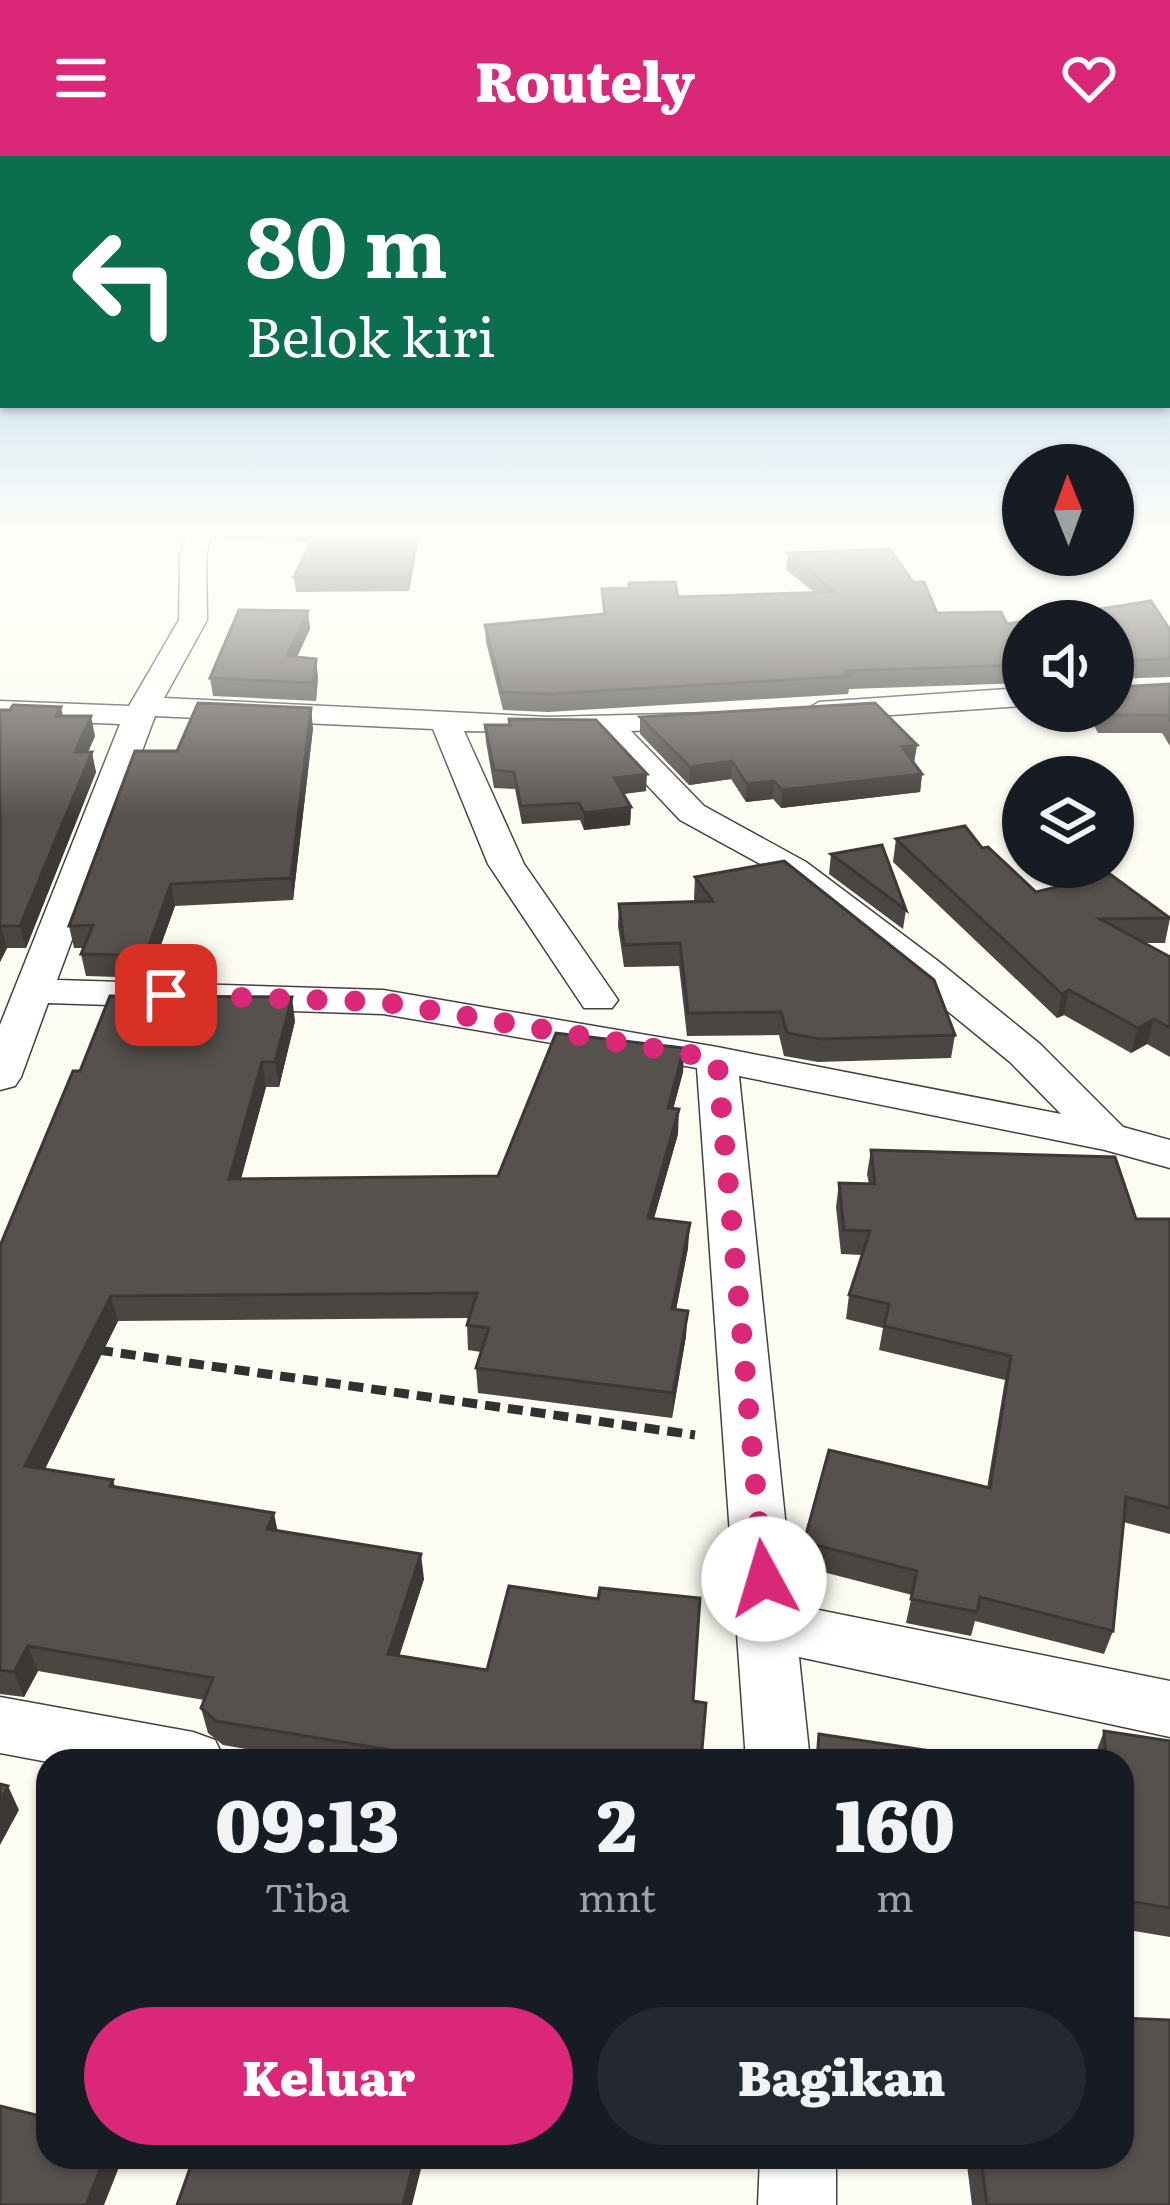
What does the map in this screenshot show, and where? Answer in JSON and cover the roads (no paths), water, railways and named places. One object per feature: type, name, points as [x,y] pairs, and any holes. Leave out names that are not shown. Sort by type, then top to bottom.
[{"type":"street","points":[[3,1066],[142,711],[190,627]]},
{"type":"street","points":[[792,712],[1002,698]]},
{"type":"street","points":[[0,710],[608,725],[723,717]]},
{"type":"street","points":[[444,720],[506,863],[598,1000]]},
{"type":"street","points":[[608,725],[692,813],[794,869],[924,969],[1025,1053],[1108,1137]]},
{"type":"street","points":[[35,991],[383,1002],[717,1059],[1108,1137],[1170,1154]]},
{"type":"street","points":[[717,1059],[777,1749]]},
{"type":"street","points":[[769,1624],[1170,1709]]},
{"type":"street","points":[[0,1724],[130,1749]]},
{"type":"street","points":[[797,2205],[798,2169]]}]
